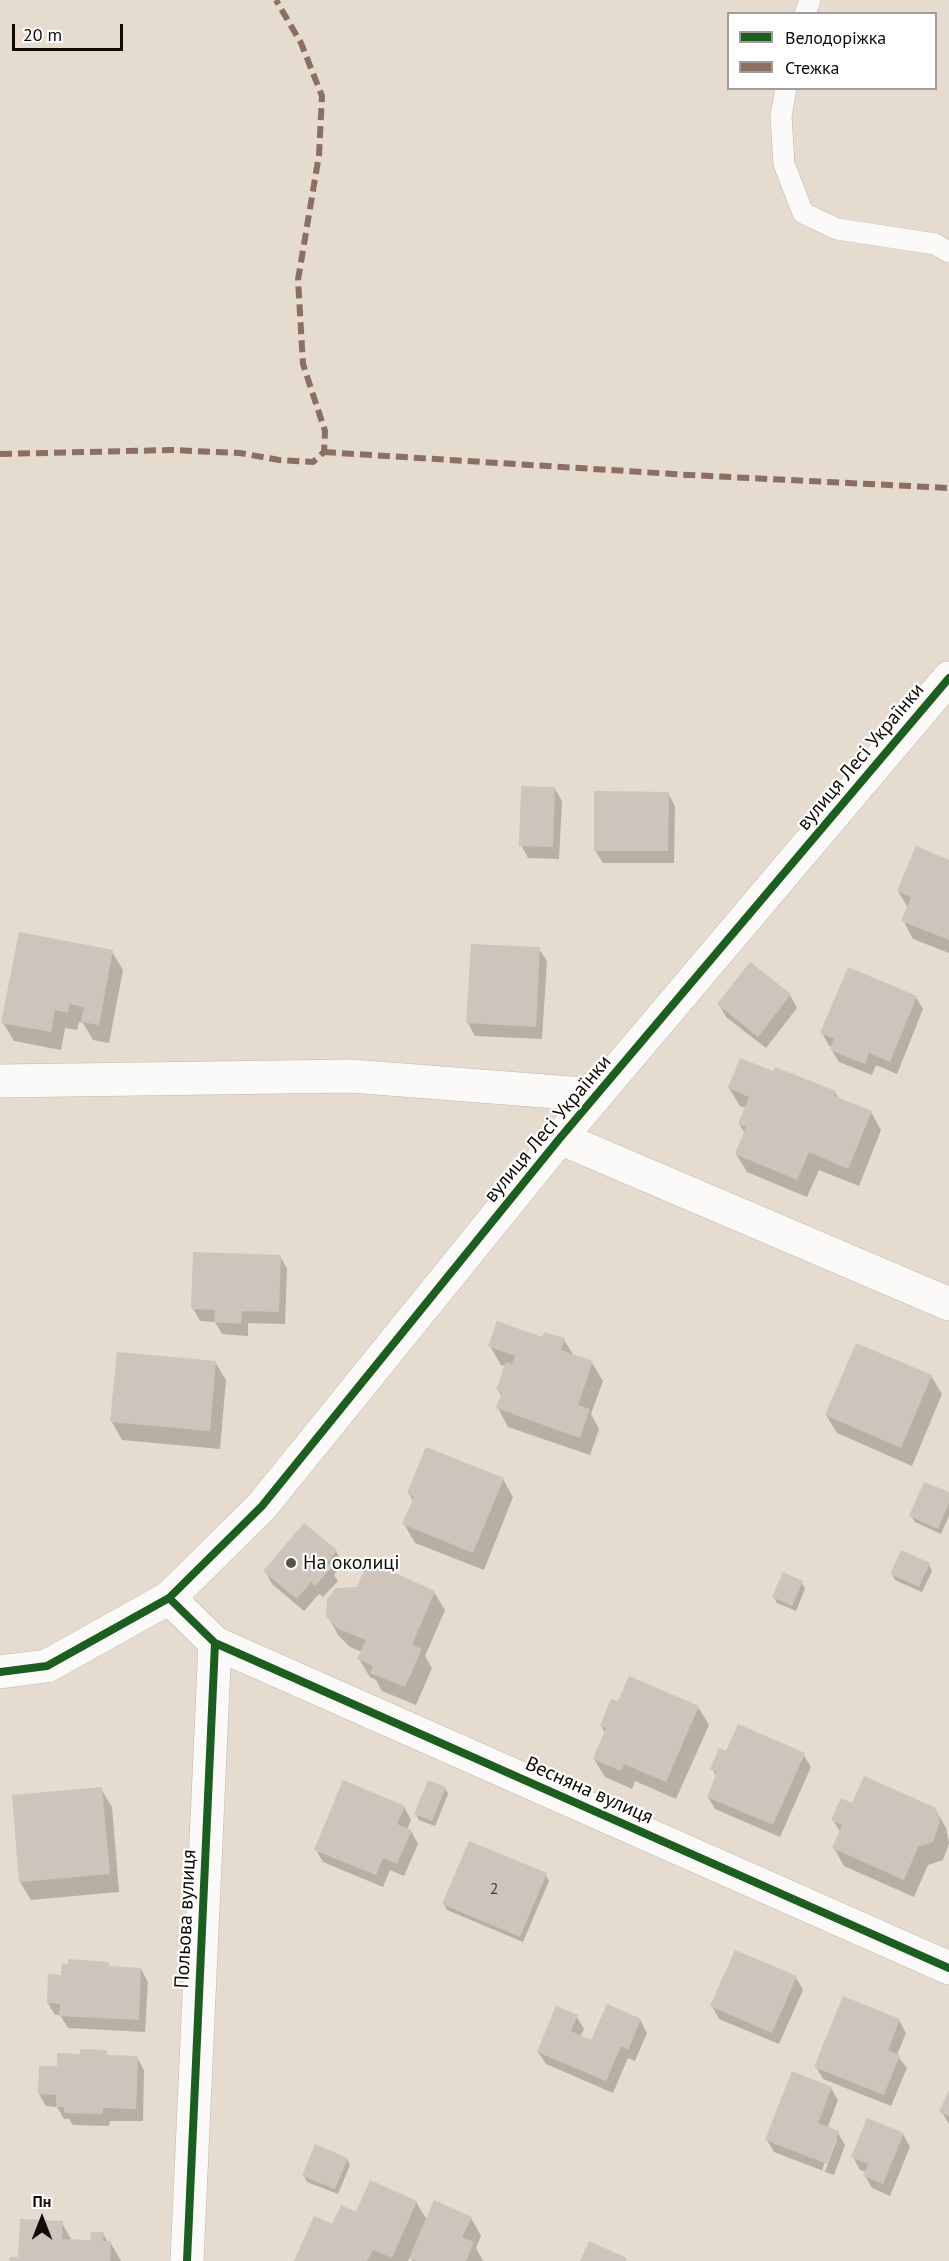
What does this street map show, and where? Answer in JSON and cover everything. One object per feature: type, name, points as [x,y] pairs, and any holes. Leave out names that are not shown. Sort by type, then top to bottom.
[{"type":"street","name":"вулиця Лесі Українки","points":[[0,1672],[47,1666],[169,1598],[262,1506],[560,1138],[949,678]]},
{"type":"street","points":[[0,1081],[351,1076],[596,1095]]},
{"type":"street","points":[[560,1138],[949,1304]]},
{"type":"street","points":[[169,1598],[215,1643]]},
{"type":"street","name":"Весняна вулиця","points":[[215,1643],[949,1968]]},
{"type":"street","name":"Польова вулиця","points":[[187,2261],[215,1643]]},
{"type":"lane","points":[[786,90],[781,116],[784,164],[803,213],[837,229],[935,244],[949,252]]},
{"type":"building","points":[[521,786],[555,787],[553,847],[519,846]]},
{"type":"building","points":[[594,791],[669,792],[668,851],[594,851]]},
{"type":"building","points":[[916,846],[949,860],[949,940],[901,921],[911,897],[897,891]]},
{"type":"building","points":[[19,932],[113,950],[99,1025],[81,1022],[84,1007],[69,1004],[68,1013],[55,1010],[51,1032],[1,1023]]},
{"type":"building","points":[[471,944],[540,947],[536,1027],[466,1023]]},
{"type":"building","points":[[750,962],[791,994],[758,1037],[717,1004]]},
{"type":"building","points":[[848,967],[917,996],[890,1062],[869,1053],[865,1064],[830,1050],[834,1039],[820,1033]]},
{"type":"building","points":[[740,1058],[773,1071],[775,1067],[836,1091],[834,1096],[872,1111],[848,1169],[809,1152],[797,1180],[735,1154],[746,1127],[738,1124],[749,1097],[728,1088]]},
{"type":"building","points":[[193,1252],[281,1255],[279,1312],[242,1311],[241,1324],[214,1322],[215,1310],[191,1309]]},
{"type":"building","points":[[497,1321],[542,1337],[544,1332],[565,1338],[561,1350],[593,1361],[578,1405],[590,1409],[580,1438],[496,1408],[502,1392],[496,1390],[506,1362],[512,1364],[515,1356],[488,1346]]},
{"type":"building","points":[[856,1343],[932,1375],[901,1448],[825,1415]]},
{"type":"building","points":[[117,1352],[216,1361],[210,1431],[110,1422]]},
{"type":"building","points":[[426,1447],[504,1478],[473,1553],[402,1524],[414,1497],[407,1493]]},
{"type":"building","points":[[924,1482],[949,1492],[949,1503],[938,1529],[909,1516]]},
{"type":"building","points":[[304,1523],[337,1550],[327,1563],[332,1567],[315,1586],[311,1582],[297,1599],[263,1571]]},
{"type":"building","points":[[901,1550],[930,1563],[919,1587],[890,1574]]},
{"type":"building","points":[[368,1561],[435,1591],[412,1645],[422,1649],[405,1687],[370,1673],[373,1666],[357,1659],[366,1640],[338,1629],[326,1616],[327,1599],[336,1588],[357,1587]]},
{"type":"building","points":[[783,1572],[803,1581],[792,1606],[772,1597]]},
{"type":"building","points":[[629,1676],[699,1706],[666,1782],[624,1764],[621,1771],[593,1759],[606,1728],[600,1726],[611,1699],[618,1701]]},
{"type":"building","points":[[738,1724],[805,1753],[773,1825],[707,1797],[717,1772],[710,1769],[719,1748],[726,1751]]},
{"type":"building","points":[[864,1776],[936,1808],[940,1821],[933,1842],[918,1847],[904,1880],[832,1848],[842,1825],[831,1820],[841,1798],[852,1803]]},
{"type":"building","points":[[343,1780],[405,1806],[397,1824],[412,1830],[397,1864],[383,1858],[376,1875],[314,1850]]},
{"type":"building","points":[[428,1780],[446,1787],[432,1821],[414,1814]]},
{"type":"building","points":[[102,1787],[110,1874],[19,1882],[12,1795]]},
{"type":"building","points":[[469,1841],[547,1873],[520,1937],[442,1904]]},
{"type":"building","points":[[735,1950],[797,1976],[772,2033],[710,2006]]},
{"type":"building","points":[[68,1959],[109,1962],[109,1966],[141,1968],[139,2020],[59,2016],[60,2004],[47,2003],[48,1974],[61,1975],[62,1963],[68,1964]]},
{"type":"building","points":[[843,1996],[900,2019],[888,2050],[900,2055],[884,2095],[814,2067]]},
{"type":"building","points":[[607,2004],[641,2019],[628,2050],[621,2046],[606,2081],[537,2052],[556,2006],[578,2015],[571,2031],[591,2040]]},
{"type":"building","points":[[80,2049],[107,2050],[107,2055],[138,2056],[136,2109],[103,2108],[103,2114],[64,2113],[64,2107],[56,2107],[56,2095],[38,2094],[39,2066],[57,2066],[57,2053],[80,2054]]},
{"type":"building","points":[[792,2071],[832,2087],[818,2123],[839,2131],[827,2164],[765,2140]]},
{"type":"building","points":[[949,2090],[949,2116],[939,2112]]},
{"type":"building","points":[[867,2118],[904,2133],[883,2184],[863,2176],[868,2164],[851,2157]]},
{"type":"building","points":[[315,2144],[348,2158],[335,2189],[302,2176]]},
{"type":"building","points":[[370,2180],[417,2201],[392,2258],[373,2250],[367,2261],[294,2261],[314,2216],[332,2224],[341,2205],[356,2212]]},
{"type":"building","points":[[434,2200],[472,2217],[462,2237],[474,2242],[466,2261],[416,2261],[409,2258]]},
{"type":"building","points":[[20,2219],[63,2221],[62,2239],[90,2240],[91,2232],[104,2232],[103,2241],[111,2241],[110,2261],[9,2261],[10,2257],[18,2257]]},
{"type":"building","points":[[589,2241],[627,2258],[626,2261],[580,2261]]},
{"type":"marked path","points":[[0,454],[172,450],[240,453],[279,460],[313,462],[324,452],[325,431],[303,364],[298,280],[319,155],[322,96],[301,43],[276,0]]},
{"type":"marked path","points":[[324,452],[689,475],[949,488]]},
{"type":"cycle path","points":[[0,1672],[47,1666],[169,1598],[262,1506],[560,1138],[949,678]]},
{"type":"cycle path","points":[[169,1598],[215,1643],[187,2261]]},
{"type":"cycle path","points":[[215,1643],[949,1968]]},
{"type":"place","name":"На околиці","points":[[291,1563]]}]
